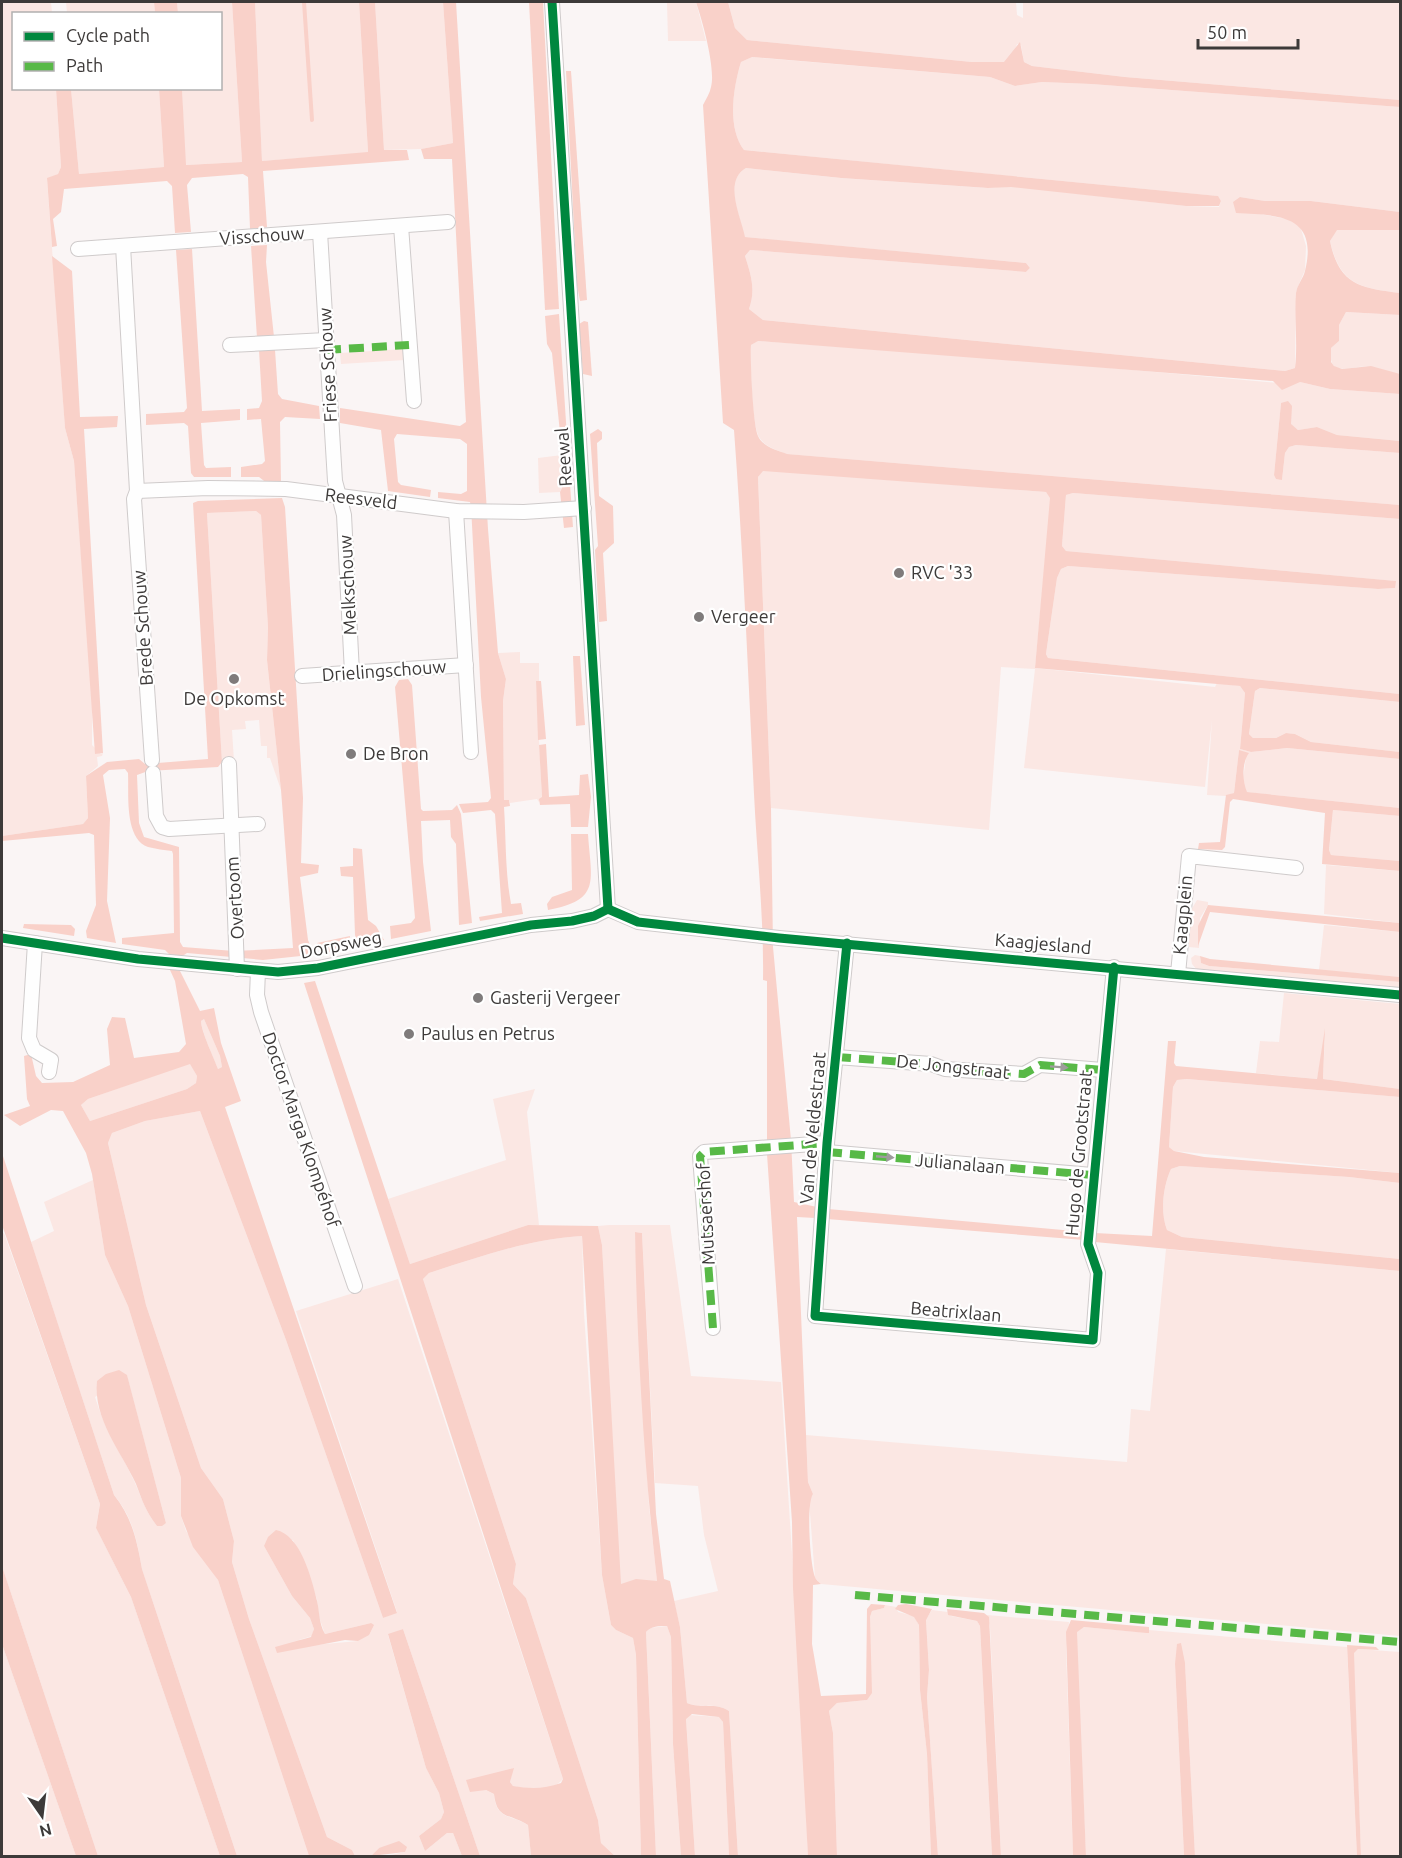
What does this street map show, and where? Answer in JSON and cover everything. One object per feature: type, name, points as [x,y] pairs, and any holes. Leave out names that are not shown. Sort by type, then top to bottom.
[{"type":"street","name":"Reewal","points":[[552,2],[579,509],[608,909]]},
{"type":"street","name":"Visschouw","points":[[78,249],[447,222]]},
{"type":"street","points":[[401,226],[414,401]]},
{"type":"street","name":"Friese Schouw","points":[[320,232],[335,481],[340,497]]},
{"type":"street","points":[[123,246],[138,491]]},
{"type":"street","points":[[230,345],[326,340]]},
{"type":"street","name":"Reesveld","points":[[138,491],[286,489],[462,511],[495,513],[579,509]]},
{"type":"street","name":"Brede Schouw","points":[[138,491],[134,499],[156,816],[162,826],[169,829],[231,826]]},
{"type":"street","name":"Melkschouw","points":[[340,497],[344,515],[352,673]]},
{"type":"street","name":"Drielingschouw","points":[[462,511],[471,752]]},
{"type":"street","name":"Drielingschouw","points":[[302,676],[466,665]]},
{"type":"street","name":"Overtoom","points":[[229,764],[238,959]]},
{"type":"street","points":[[231,826],[258,824]]},
{"type":"street","name":"Kaagplein","points":[[1178,974],[1189,856],[1296,868]]},
{"type":"street","name":"Kaagjesland","points":[[608,909],[638,922],[779,938],[1401,995]]},
{"type":"street","name":"Dorpsweg","points":[[2,938],[185,963],[238,959],[258,971],[279,972],[318,968],[531,925],[572,921],[594,916],[608,909]]},
{"type":"street","points":[[35,943],[29,1038],[34,1050],[48,1056],[51,1060],[49,1072]]},
{"type":"street","name":"Van de Veldestraat","points":[[815,1316],[827,1148],[847,943]]},
{"type":"street","name":"Hugo de Grootstraat","points":[[1093,1340],[1098,1273],[1088,1245],[1089,1226],[1102,1070],[1114,967]]},
{"type":"street","name":"Doctor Marga Klompéhof","points":[[258,971],[257,995],[261,1012],[355,1287]]},
{"type":"street","name":"De Jongstraat","points":[[836,1057],[931,1064],[945,1070],[1024,1074],[1040,1065],[1102,1070]]},
{"type":"street","name":"Mutsaershof","points":[[713,1328],[700,1156],[704,1152],[789,1144],[827,1148]]},
{"type":"street","name":"Julianalaan","points":[[827,1148],[1092,1175]]},
{"type":"street","name":"Beatrixlaan","points":[[815,1316],[1093,1340]]},
{"type":"shaded area","points":[[2,2],[51,2],[52,12],[12,12],[12,90],[56,90],[61,167],[58,174],[47,179],[65,428],[74,461],[92,700],[92,745],[101,754],[103,753],[102,756],[97,757],[98,766],[86,776],[88,818],[83,824],[2,836]]},
{"type":"shaded area","points":[[66,2],[154,2],[155,12],[67,12]]},
{"type":"shaded area","points":[[154,2],[177,2],[178,12],[155,12]]},
{"type":"shaded area","points":[[177,2],[232,2],[242,162],[185,165],[182,90],[222,90],[222,12],[178,12]]},
{"type":"shaded area","points":[[232,2],[255,2],[262,161],[368,152],[359,2],[375,2],[384,150],[407,150],[409,160],[263,171],[267,227],[250,229],[248,177],[243,174],[192,178],[187,185],[191,232],[175,233],[172,186],[167,181],[64,189],[61,212],[53,219],[57,246],[52,247],[47,178],[58,174],[61,167],[56,90],[71,90],[79,174],[164,167],[159,90],[182,90],[186,165],[242,162]]},
{"type":"shaded area","points":[[255,2],[359,2],[368,153],[262,161]]},
{"type":"shaded area","points":[[375,2],[443,2],[453,143],[421,149],[384,150]]},
{"type":"shaded area","points":[[443,2],[456,2],[488,529],[498,653],[506,679],[503,701],[504,800],[509,800],[510,806],[504,807],[507,867],[511,904],[521,903],[523,914],[480,921],[479,917],[502,913],[495,814],[491,810],[463,813],[459,804],[488,802],[491,798],[481,697],[471,506],[470,502],[438,498],[438,492],[461,494],[467,491],[467,444],[460,439],[397,434],[394,439],[398,482],[401,485],[431,490],[430,497],[388,491],[381,430],[340,423],[340,408],[460,426],[466,422],[452,159],[424,159],[421,149],[453,143]]},
{"type":"shaded area","points":[[529,2],[543,2],[559,309],[545,310]]},
{"type":"shaded area","points":[[667,2],[696,2],[706,41],[668,41]]},
{"type":"shaded area","points":[[696,2],[728,2],[735,28],[747,40],[972,62],[1004,62],[1020,42],[1024,62],[1032,66],[1125,77],[1400,100],[1400,107],[1091,84],[1042,82],[1015,86],[990,77],[752,57],[741,62],[734,95],[733,119],[735,131],[744,150],[1218,196],[1221,201],[1219,206],[1186,206],[1011,187],[988,188],[841,178],[746,168],[739,174],[735,190],[737,210],[745,237],[1026,263],[1030,268],[1026,272],[750,250],[745,256],[752,289],[749,309],[763,320],[1285,371],[1295,368],[1296,293],[1305,271],[1308,252],[1306,238],[1300,228],[1291,221],[1280,217],[1236,213],[1233,202],[1240,197],[1265,201],[1311,201],[1400,212],[1400,230],[1337,230],[1330,241],[1339,267],[1353,282],[1373,289],[1400,293],[1400,315],[1346,312],[1339,325],[1339,341],[1331,348],[1331,362],[1342,369],[1371,366],[1400,374],[1400,394],[1330,389],[1300,382],[1282,390],[1273,381],[758,341],[751,345],[751,377],[756,430],[760,440],[787,454],[1400,505],[1400,519],[1073,493],[1066,495],[1062,546],[1066,551],[1396,581],[1395,588],[1378,589],[1068,566],[1061,569],[1057,578],[1046,654],[1048,658],[1400,694],[1400,702],[1260,688],[1255,691],[1249,734],[1253,738],[1276,738],[1286,733],[1295,734],[1311,742],[1400,752],[1400,759],[1287,748],[1251,752],[1240,749],[1245,693],[1240,686],[1035,668],[1050,498],[1046,492],[763,471],[758,477],[771,808],[773,947],[791,1140],[794,1202],[817,1207],[815,1218],[797,1217],[808,1482],[813,1494],[809,1521],[810,1548],[815,1578],[821,1584],[813,1585],[812,1644],[821,1696],[866,1694],[867,1609],[871,1604],[885,1605],[884,1608],[872,1611],[870,1617],[872,1693],[867,1700],[837,1703],[829,1711],[833,1733],[837,1856],[808,1856],[793,1588],[792,1522],[767,1154],[767,981],[763,980],[740,521],[734,430],[723,423],[703,105],[710,89],[712,68]]},
{"type":"shaded area","points":[[728,2],[1016,2],[1017,15],[1023,18],[1023,2],[1400,2],[1400,100],[1125,77],[1032,66],[1024,62],[1021,45],[1017,44],[1014,52],[1005,62],[972,62],[747,40],[735,28]]},
{"type":"shaded area","points":[[751,57],[990,77],[1015,86],[1042,82],[1091,84],[1400,107],[1400,212],[1311,201],[1265,201],[1240,197],[1261,214],[1296,221],[1306,246],[1305,270],[1296,291],[1295,368],[1285,371],[763,320],[749,309],[752,289],[745,256],[750,250],[1026,272],[1030,268],[1026,263],[744,237],[734,190],[739,174],[746,168],[840,178],[987,188],[1011,186],[1186,206],[1219,207],[1221,201],[1217,196],[744,150],[735,130],[733,107],[741,62]]},
{"type":"shaded area","points":[[566,71],[571,71],[587,300],[580,301],[577,285]]},
{"type":"shaded area","points":[[71,90],[159,90],[164,167],[79,174]]},
{"type":"shaded area","points":[[1368,228],[1400,230],[1400,293],[1374,289],[1354,282],[1346,275],[1334,256],[1330,241],[1336,230]]},
{"type":"shaded area","points":[[267,245],[266,262],[274,337],[257,338],[251,246]]},
{"type":"shaded area","points":[[192,249],[202,411],[240,409],[240,420],[201,423],[204,465],[206,468],[231,467],[231,477],[194,477],[191,473],[188,426],[184,423],[146,425],[146,414],[184,412],[187,408],[176,250]]},
{"type":"shaded area","points":[[52,256],[72,271],[80,417],[118,416],[117,427],[84,429],[103,753],[95,754],[74,461],[65,428]]},
{"type":"shaded area","points":[[1346,312],[1400,315],[1400,374],[1365,366],[1343,369],[1333,365],[1331,348],[1339,341],[1339,325]]},
{"type":"shaded area","points":[[559,314],[568,453],[562,453],[552,353],[547,344],[545,316]]},
{"type":"shaded area","points":[[584,321],[588,322],[592,376],[583,374],[579,324]]},
{"type":"shaded area","points":[[757,341],[1000,358],[1278,383],[1300,382],[1330,389],[1400,394],[1400,441],[1337,435],[1317,427],[1298,430],[1290,424],[1281,403],[1274,475],[1282,480],[1285,453],[1289,447],[1296,445],[1400,453],[1400,505],[786,454],[764,443],[757,430],[752,392],[751,345]]},
{"type":"shaded area","points":[[404,349],[405,360],[341,364],[340,353]]},
{"type":"shaded area","points":[[259,350],[275,350],[278,394],[282,399],[319,406],[320,419],[285,417],[280,422],[281,483],[268,484],[259,477],[241,477],[241,467],[262,464],[265,461],[261,419],[247,420],[247,409],[259,408],[262,401]]},
{"type":"shaded area","points":[[1288,401],[1292,406],[1291,424],[1298,430],[1317,427],[1337,435],[1400,441],[1400,453],[1296,445],[1289,447],[1285,453],[1282,480],[1276,479],[1274,475],[1281,403]]},
{"type":"shaded area","points":[[598,429],[602,432],[602,439],[597,443],[599,496],[613,506],[614,543],[603,553],[607,621],[599,622],[595,550],[598,546],[590,434]]},
{"type":"shaded area","points":[[562,455],[560,492],[539,493],[538,458]]},
{"type":"shaded area","points":[[562,455],[568,455],[573,527],[564,528],[560,492]]},
{"type":"shaded area","points":[[763,470],[1046,492],[1051,498],[1035,668],[1215,687],[1217,683],[1240,686],[1245,693],[1240,749],[1251,752],[1287,748],[1400,759],[1400,808],[1246,792],[1243,780],[1246,757],[1239,750],[1234,793],[1226,796],[1207,795],[1212,720],[1205,787],[1024,768],[1035,669],[1001,667],[989,830],[771,808],[758,477]]},
{"type":"shaded area","points":[[1073,493],[1400,519],[1400,694],[1048,658],[1046,654],[1057,578],[1061,569],[1068,566],[1378,589],[1395,588],[1395,581],[1066,551],[1062,546],[1066,495]]},
{"type":"shaded area","points":[[282,498],[285,507],[303,798],[301,863],[319,865],[318,873],[300,877],[308,940],[312,950],[310,955],[263,960],[187,953],[181,957],[180,971],[200,1011],[214,1008],[221,1043],[241,1101],[225,1107],[397,1613],[383,1618],[286,1340],[200,1111],[145,1121],[112,1133],[108,1143],[146,1305],[201,1468],[223,1499],[234,1541],[232,1562],[249,1619],[327,1837],[352,1850],[355,1856],[309,1856],[218,1580],[193,1547],[181,1516],[181,1478],[128,1306],[105,1255],[92,1174],[86,1153],[63,1111],[51,1110],[20,1126],[4,1115],[30,1106],[27,1099],[24,1056],[31,1054],[36,1076],[42,1083],[73,1082],[110,1065],[107,1029],[112,1017],[125,1018],[134,1058],[179,1052],[186,1044],[175,981],[170,970],[171,956],[165,950],[122,944],[122,938],[174,933],[173,854],[172,851],[148,847],[135,835],[129,814],[128,773],[125,769],[109,770],[103,775],[110,818],[107,901],[116,943],[87,938],[86,931],[96,905],[94,835],[89,833],[2,841],[2,836],[83,824],[88,818],[86,776],[107,762],[139,759],[145,764],[208,759],[193,503]],"holes":[[[256,511],[261,515],[268,627],[267,660],[281,790],[293,948],[234,951],[183,947],[180,942],[179,847],[144,837],[139,823],[137,775],[148,771],[218,767],[222,762],[207,513]],[[204,1019],[220,1056],[222,1067],[218,1069],[205,1038],[201,1021]],[[190,1064],[197,1076],[196,1083],[187,1089],[90,1121],[81,1105],[88,1099]]]},
{"type":"shaded area","points":[[256,511],[261,515],[268,627],[267,660],[281,790],[270,758],[267,758],[267,746],[261,746],[259,720],[245,721],[246,729],[232,730],[234,761],[222,762],[207,513]]},
{"type":"shaded area","points":[[520,652],[520,663],[539,663],[539,681],[536,681],[542,798],[539,802],[537,799],[510,803],[509,800],[504,800],[503,701],[506,679],[498,653]]},
{"type":"shaded area","points":[[573,656],[580,656],[585,725],[576,726]]},
{"type":"shaded area","points":[[408,679],[412,685],[421,809],[423,811],[452,810],[457,805],[461,814],[472,923],[459,925],[456,844],[451,837],[450,820],[421,821],[431,931],[391,939],[390,926],[411,923],[415,918],[395,687],[399,680]]},
{"type":"shaded area","points":[[536,681],[541,681],[546,739],[538,740]]},
{"type":"shaded area","points":[[1260,688],[1400,702],[1400,752],[1311,742],[1295,734],[1286,733],[1276,738],[1253,738],[1249,734],[1255,691]]},
{"type":"shaded area","points":[[546,744],[549,797],[579,795],[580,775],[588,774],[591,797],[588,827],[571,827],[570,804],[540,805],[539,799],[542,797],[539,745]]},
{"type":"shaded area","points":[[1239,750],[1249,753],[1243,772],[1247,792],[1400,808],[1400,816],[1333,810],[1329,850],[1331,855],[1400,861],[1400,871],[1322,864],[1325,813],[1233,799],[1230,802],[1225,847],[1222,850],[1198,849],[1199,843],[1220,842],[1226,795],[1234,793]]},
{"type":"shaded area","points":[[1333,810],[1400,816],[1400,861],[1331,855],[1329,850]]},
{"type":"shaded area","points":[[571,834],[588,834],[591,864],[589,886],[585,894],[577,901],[548,910],[547,904],[552,897],[572,890]]},
{"type":"shaded area","points":[[353,848],[362,849],[368,920],[376,926],[384,940],[359,946],[355,935],[353,877],[341,876],[340,867],[353,866]]},
{"type":"shaded area","points":[[1326,865],[1400,871],[1400,923],[1324,914]]},
{"type":"shaded area","points":[[1197,900],[1208,902],[1200,918],[1199,948],[1189,947],[1187,943],[1190,912]]},
{"type":"shaded area","points":[[1208,905],[1400,923],[1400,932],[1210,912],[1198,946],[1198,926]]},
{"type":"shaded area","points":[[24,924],[71,925],[75,929],[74,936],[23,928]]},
{"type":"shaded area","points":[[1324,925],[1400,932],[1400,977],[1319,970]]},
{"type":"shaded area","points":[[350,936],[349,948],[323,953],[317,943]]},
{"type":"shaded area","points":[[1195,955],[1200,956],[1201,963],[1209,966],[1400,982],[1400,989],[1198,971],[1192,964],[1191,958]]},
{"type":"shaded area","points":[[1200,956],[1210,959],[1400,977],[1400,982],[1209,966],[1201,963]]},
{"type":"shaded area","points":[[315,981],[410,1264],[528,1225],[598,1226],[602,1245],[621,1584],[636,1579],[657,1581],[645,1450],[637,1319],[635,1232],[642,1233],[656,1514],[664,1579],[670,1581],[680,1627],[687,1703],[719,1707],[729,1711],[738,1856],[729,1856],[723,1722],[719,1717],[692,1714],[686,1719],[695,1856],[681,1856],[673,1744],[671,1637],[667,1626],[658,1626],[646,1632],[656,1856],[641,1856],[636,1655],[633,1638],[611,1625],[602,1575],[582,1236],[542,1241],[504,1250],[429,1273],[423,1279],[516,1564],[513,1584],[526,1598],[598,1820],[601,1843],[615,1856],[531,1856],[528,1825],[501,1812],[494,1794],[486,1790],[470,1792],[466,1780],[514,1768],[510,1782],[513,1786],[543,1787],[561,1783],[563,1779],[304,983]]},
{"type":"shaded area","points":[[1284,993],[1400,1004],[1400,1089],[1323,1079],[1325,1036],[1317,1079],[1256,1073],[1260,1041],[1279,1042]]},
{"type":"shaded area","points":[[204,1019],[220,1056],[222,1067],[218,1069],[203,1031],[201,1021]]},
{"type":"shaded area","points":[[1325,1028],[1323,1079],[1400,1089],[1400,1097],[1177,1080],[1173,1087],[1169,1147],[1174,1151],[1204,1157],[1400,1173],[1400,1183],[1349,1177],[1180,1166],[1171,1169],[1164,1191],[1163,1207],[1167,1230],[1182,1237],[1400,1259],[1400,1271],[1095,1242],[1095,1233],[1152,1236],[1168,1041],[1176,1041],[1174,1063],[1176,1066],[1317,1079]]},
{"type":"shaded area","points":[[190,1063],[197,1076],[196,1083],[187,1089],[90,1121],[81,1105],[88,1099]]},
{"type":"shaded area","points":[[1177,1080],[1400,1097],[1400,1173],[1174,1151],[1169,1147],[1173,1087]]},
{"type":"shaded area","points":[[535,1089],[527,1112],[539,1225],[528,1225],[410,1264],[388,1199],[506,1160],[493,1099]]},
{"type":"shaded area","points":[[200,1111],[286,1340],[383,1618],[397,1612],[296,1311],[398,1279],[563,1779],[546,1788],[513,1786],[510,1782],[513,1768],[486,1790],[494,1794],[495,1802],[501,1812],[528,1825],[531,1856],[480,1856],[403,1629],[388,1635],[426,1768],[439,1793],[444,1812],[441,1819],[419,1836],[425,1851],[447,1833],[453,1833],[462,1856],[386,1856],[405,1852],[379,1848],[371,1856],[355,1856],[352,1850],[327,1837],[249,1619],[232,1562],[234,1541],[223,1499],[201,1468],[146,1305],[108,1143],[112,1133],[145,1121]],"holes":[[[293,1540],[317,1599],[319,1617],[325,1634],[371,1623],[365,1636],[358,1641],[314,1645],[299,1640],[312,1636],[314,1629],[310,1618],[292,1596],[264,1546]]]},
{"type":"shaded area","points":[[2,1153],[114,1495],[133,1530],[142,1569],[237,1856],[220,1856],[131,1597],[96,1528],[100,1504],[2,1225]]},
{"type":"shaded area","points":[[1180,1166],[1349,1177],[1400,1183],[1400,1259],[1182,1237],[1167,1230],[1163,1207],[1168,1176],[1171,1169]]},
{"type":"shaded area","points":[[93,1180],[105,1255],[128,1306],[181,1478],[181,1516],[186,1531],[218,1580],[309,1856],[237,1856],[142,1569],[133,1530],[126,1512],[114,1495],[31,1242],[54,1231],[44,1202]],"holes":[[[127,1376],[166,1523],[157,1526],[150,1516],[108,1430],[95,1397]]]},
{"type":"shaded area","points":[[828,1209],[1085,1232],[1084,1240],[827,1219]]},
{"type":"shaded area","points":[[670,1225],[691,1376],[781,1382],[808,1856],[738,1856],[729,1711],[719,1707],[687,1703],[680,1627],[674,1601],[718,1591],[704,1535],[698,1486],[655,1483],[642,1233],[635,1232],[649,1506],[657,1581],[620,1585],[602,1245],[598,1226]]},
{"type":"shaded area","points":[[4,1233],[100,1504],[96,1528],[131,1597],[220,1856],[98,1856],[2,1566],[2,1234]]},
{"type":"shaded area","points":[[582,1236],[584,1313],[602,1575],[611,1625],[633,1638],[636,1655],[641,1856],[615,1856],[601,1843],[598,1820],[526,1598],[513,1584],[516,1564],[423,1279],[429,1273],[504,1250],[542,1241]]},
{"type":"shaded area","points":[[1166,1249],[1400,1271],[1400,1636],[821,1584],[815,1578],[809,1500],[813,1494],[808,1482],[806,1435],[1127,1462],[1131,1409],[1150,1411]]},
{"type":"shaded area","points":[[119,1370],[127,1375],[166,1523],[162,1526],[157,1526],[147,1511],[136,1484],[109,1434],[99,1408],[97,1381],[106,1374]]},
{"type":"shaded area","points":[[276,1530],[292,1540],[303,1558],[311,1578],[325,1634],[371,1623],[374,1625],[369,1635],[358,1641],[345,1640],[277,1653],[275,1647],[311,1637],[314,1629],[310,1618],[292,1596],[264,1546],[268,1537]]},
{"type":"shaded area","points":[[2,1566],[98,1856],[76,1856],[2,1644]]},
{"type":"shaded area","points":[[906,1604],[932,1609],[926,1620],[929,1670],[927,1697],[938,1856],[931,1856],[927,1754],[920,1690],[919,1625],[914,1617],[895,1609],[898,1605]]},
{"type":"shaded area","points":[[885,1605],[896,1607],[898,1612],[914,1616],[919,1625],[920,1690],[927,1754],[931,1856],[837,1856],[833,1733],[829,1711],[837,1703],[867,1700],[870,1617],[872,1611],[884,1608]]},
{"type":"shaded area","points":[[947,1609],[984,1613],[989,1617],[1001,1856],[992,1856],[980,1626],[977,1621],[948,1615]]},
{"type":"shaded area","points":[[932,1610],[948,1612],[951,1616],[977,1621],[980,1626],[992,1856],[938,1856],[927,1697],[929,1670],[926,1619]]},
{"type":"shaded area","points":[[987,1615],[1069,1622],[1066,1649],[1073,1856],[1001,1856],[990,1627]]},
{"type":"shaded area","points":[[1071,1620],[1149,1627],[1149,1633],[1084,1627],[1077,1632],[1086,1856],[1073,1856],[1066,1632]]},
{"type":"shaded area","points":[[667,1626],[671,1637],[673,1744],[681,1856],[656,1856],[646,1632],[649,1628]]},
{"type":"shaded area","points":[[1084,1627],[1149,1633],[1149,1630],[1347,1647],[1357,1856],[1195,1856],[1185,1663],[1175,1664],[1184,1856],[1086,1856],[1076,1640],[1077,1631]]},
{"type":"shaded area","points":[[403,1629],[480,1856],[462,1856],[453,1833],[447,1833],[425,1851],[419,1836],[441,1819],[444,1812],[439,1793],[426,1768],[388,1634]]},
{"type":"shaded area","points":[[1181,1643],[1185,1663],[1195,1856],[1184,1856],[1175,1664],[1177,1644]]},
{"type":"shaded area","points":[[2,1644],[76,1856],[2,1856]]},
{"type":"shaded area","points":[[1347,1645],[1376,1647],[1379,1650],[1358,1649],[1354,1653],[1361,1856],[1357,1856]]},
{"type":"shaded area","points":[[1358,1649],[1400,1652],[1400,1856],[1361,1856],[1354,1669],[1354,1652]]},
{"type":"shaded area","points":[[689,1715],[720,1717],[723,1722],[729,1856],[695,1856],[686,1718]]},
{"type":"shaded area","points":[[399,1841],[407,1847],[405,1852],[371,1856],[379,1848]]},
{"type":"waterway","points":[[304,2],[312,120]]},
{"type":"marked path","points":[[326,350],[409,345]]},
{"type":"marked path","points":[[836,1057],[931,1064],[945,1069],[1024,1074],[1040,1065],[1103,1070]]},
{"type":"marked path","points":[[713,1328],[700,1156],[704,1152],[827,1143]]},
{"type":"marked path","points":[[827,1152],[1092,1175]]},
{"type":"marked path","points":[[855,1595],[1400,1642]]},
{"type":"cycle path","points":[[552,2],[608,909]]},
{"type":"cycle path","points":[[2,938],[138,959],[278,972],[318,968],[531,925],[572,921],[594,916],[608,909],[638,922],[779,938],[1400,995]]},
{"type":"cycle path","points":[[847,943],[827,1143],[815,1316],[1093,1340],[1098,1273],[1088,1244],[1114,967]]},
{"type":"place","name":"RVC '33","points":[[899,573]]},
{"type":"place","name":"Vergeer","points":[[699,617]]},
{"type":"place","name":"De Opkomst","points":[[234,679]]},
{"type":"place","name":"De Bron","points":[[351,754]]},
{"type":"place","name":"Gasterij Vergeer","points":[[478,998]]},
{"type":"place","name":"Paulus en Petrus","points":[[409,1034]]}]
